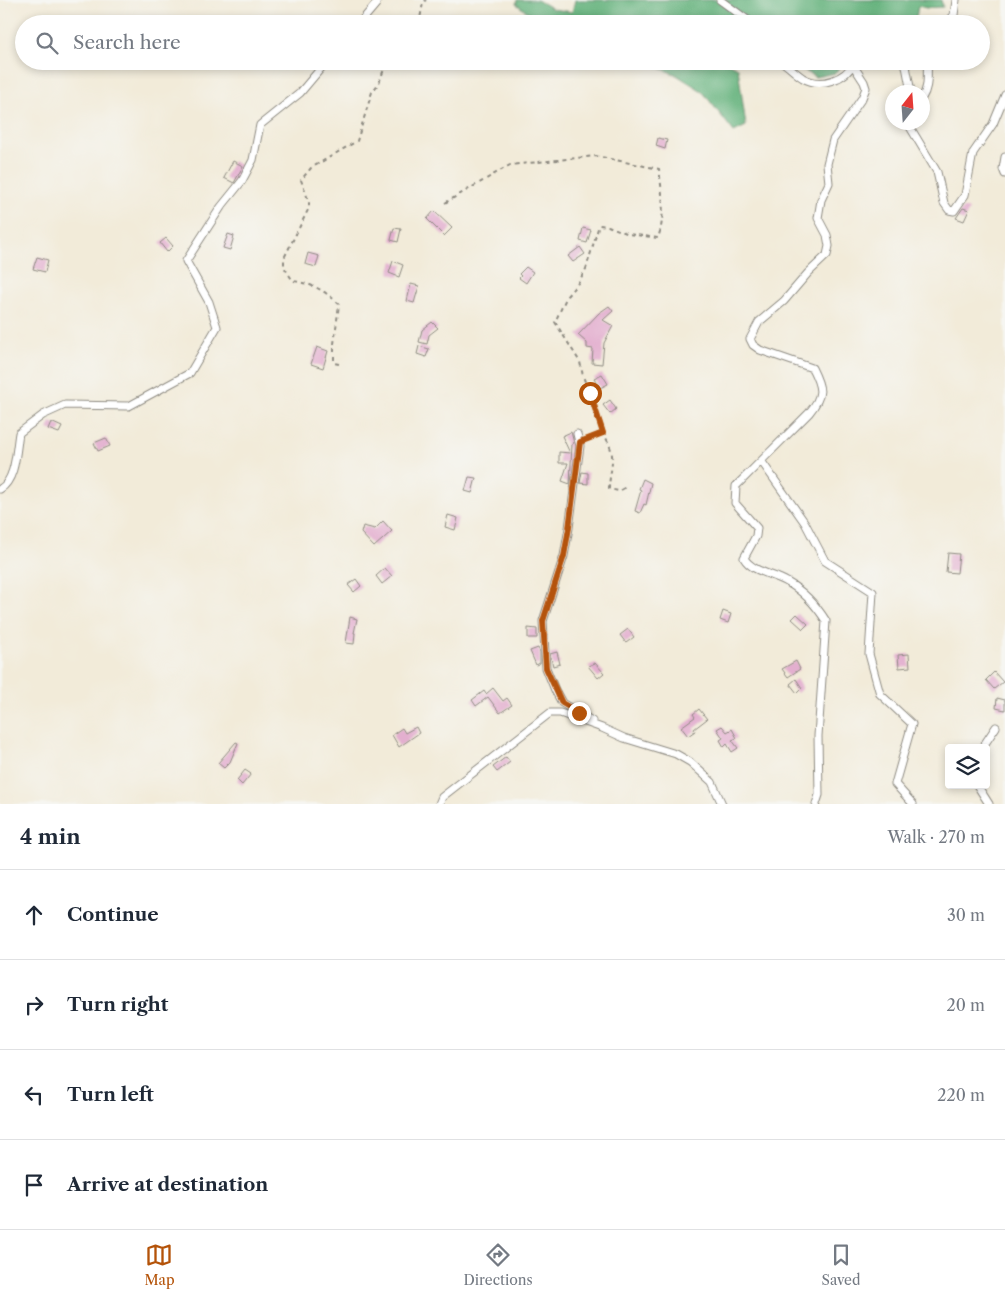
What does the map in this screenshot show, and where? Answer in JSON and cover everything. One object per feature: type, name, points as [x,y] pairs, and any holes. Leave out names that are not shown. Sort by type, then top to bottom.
[{"type":"street","points":[[367,15],[377,0]]},
{"type":"street","points":[[720,0],[741,15]]},
{"type":"street","points":[[954,15],[956,0]]},
{"type":"street","points":[[0,489],[5,486],[12,471],[19,434],[43,415],[65,405],[128,406],[190,373],[217,328],[209,302],[186,260],[221,207],[242,181],[253,160],[260,125],[300,93],[319,70]]},
{"type":"street","points":[[793,70],[805,79],[818,83],[838,79],[846,70]]},
{"type":"street","points":[[816,804],[819,795],[818,736],[826,620],[801,592],[787,582],[768,575],[747,562],[744,558],[756,536],[757,528],[734,503],[736,486],[762,462],[818,402],[821,389],[812,368],[760,350],[753,346],[750,340],[759,322],[784,301],[808,273],[827,255],[829,246],[827,235],[818,218],[820,200],[830,183],[827,164],[833,140],[862,98],[866,88],[857,70]]},
{"type":"street","points":[[907,70],[910,85]]},
{"type":"street","points":[[928,70],[928,85]]},
{"type":"street","points":[[912,131],[937,172],[944,203],[949,210],[954,211],[965,195],[973,153],[993,124],[1005,95]]},
{"type":"street","points":[[1005,157],[1003,169],[1005,174]]},
{"type":"street","points":[[577,434],[580,442],[564,556],[543,621],[546,668],[562,703],[602,728]]},
{"type":"street","points":[[762,462],[804,523],[825,561],[873,592],[869,654],[880,694],[912,724],[895,784],[913,804]]},
{"type":"street","points":[[439,804],[442,797],[550,713],[560,712],[624,738],[676,754],[690,762],[712,782],[722,804]]},
{"type":"street","points":[[985,744],[996,727]]},
{"type":"street","points":[[980,789],[989,804]]},
{"type":"path","points":[[421,15],[423,3],[426,0]]},
{"type":"path","points":[[338,364],[334,363],[334,344],[339,304],[325,291],[305,283],[293,281],[284,267],[284,258],[309,208],[309,202],[300,180],[311,168],[357,141],[372,92],[380,84],[384,70]]},
{"type":"path","points":[[445,203],[510,165],[596,156],[659,169],[663,225],[658,238],[629,234],[600,225],[586,269],[578,284],[567,296],[555,322],[580,362],[603,433],[610,445],[612,460],[608,489],[619,491],[626,487]]},
{"type":"path","points":[[580,442],[603,433]]},
{"type":"green space","points":[[517,0],[537,0],[553,9],[572,12],[575,0],[941,0],[943,7],[926,8],[918,6],[916,15],[532,15],[516,4]]},
{"type":"green space","points":[[665,70],[738,70],[746,126],[734,132],[702,91],[675,74]]},
{"type":"green space","points":[[803,70],[837,70],[835,73],[815,77]]},
{"type":"building","points":[[658,138],[667,140],[665,149],[656,146]]},
{"type":"building","points":[[233,161],[243,166],[234,183],[224,178]]},
{"type":"building","points":[[963,208],[969,210],[964,221],[956,218]]},
{"type":"building","points":[[434,211],[452,228],[444,236],[427,219]]},
{"type":"building","points":[[394,228],[401,229],[398,242],[391,240]]},
{"type":"building","points":[[583,228],[591,230],[587,243],[580,241]]},
{"type":"building","points":[[228,234],[234,236],[230,250],[223,248]]},
{"type":"building","points":[[166,238],[173,246],[167,252],[160,243]]},
{"type":"building","points":[[580,247],[585,254],[573,262],[568,256]]},
{"type":"building","points":[[308,253],[319,256],[316,267],[305,264]]},
{"type":"building","points":[[37,257],[48,260],[45,272],[33,269]]},
{"type":"building","points":[[393,261],[403,265],[399,277],[389,273]]},
{"type":"building","points":[[526,267],[533,272],[526,283],[519,278],[521,276],[519,274]]},
{"type":"building","points":[[411,284],[419,286],[414,303],[407,301]]},
{"type":"building","points":[[609,306],[613,311],[603,320],[613,326],[604,343],[602,364],[592,363],[593,349],[587,348],[587,343],[578,335],[599,313]]},
{"type":"building","points":[[432,322],[438,328],[429,335],[427,344],[419,342],[422,330]]},
{"type":"building","points":[[419,346],[429,349],[426,357],[417,354]]},
{"type":"building","points":[[317,347],[328,351],[323,368],[311,364]]},
{"type":"building","points":[[602,374],[608,384],[600,388],[594,378]]},
{"type":"building","points":[[610,400],[616,409],[610,414],[603,405]]},
{"type":"building","points":[[51,422],[62,427],[59,433],[48,429]]},
{"type":"building","points":[[571,432],[574,443],[572,444],[570,484],[562,481],[568,463],[559,463],[559,452],[570,453],[562,436]]},
{"type":"building","points":[[106,438],[110,446],[98,451],[94,443]]},
{"type":"building","points":[[582,472],[588,473],[588,484],[580,483]]},
{"type":"building","points":[[469,477],[476,478],[472,493],[465,491]]},
{"type":"building","points":[[643,479],[651,483],[646,505],[644,504],[640,513],[635,511]]},
{"type":"building","points":[[448,515],[458,518],[455,530],[445,527]]},
{"type":"building","points":[[383,521],[392,531],[374,547],[361,533],[363,526],[375,529]]},
{"type":"building","points":[[948,553],[959,554],[957,573],[946,572]]},
{"type":"building","points":[[385,568],[392,576],[382,584],[376,576]]},
{"type":"building","points":[[356,579],[361,586],[354,592],[348,585]]},
{"type":"building","points":[[723,611],[731,614],[728,623],[720,620]]},
{"type":"building","points":[[797,614],[808,624],[803,629],[792,619]]},
{"type":"building","points":[[350,617],[357,619],[354,644],[346,643]]},
{"type":"building","points":[[528,628],[537,629],[537,638],[528,638]]},
{"type":"building","points":[[628,629],[634,637],[626,643],[620,635]]},
{"type":"building","points":[[538,648],[540,663],[536,665],[530,651]]},
{"type":"building","points":[[557,652],[560,664],[553,666],[550,654]]},
{"type":"building","points":[[909,654],[910,667],[899,668],[898,655]]},
{"type":"building","points":[[796,661],[800,669],[788,677],[782,669]]},
{"type":"building","points":[[595,663],[604,673],[598,678],[588,666]]},
{"type":"building","points":[[994,672],[1003,682],[994,689],[986,680]]},
{"type":"building","points":[[796,679],[802,688],[797,693],[790,684]]},
{"type":"building","points":[[493,688],[503,701],[507,698],[512,705],[500,713],[488,697],[476,706],[472,700],[484,691],[486,694]]},
{"type":"building","points":[[997,698],[1005,700],[1005,710],[996,708]]},
{"type":"building","points":[[699,709],[707,719],[688,736],[681,727],[695,717],[693,714]]},
{"type":"building","points":[[722,726],[727,732],[732,729],[737,738],[732,740],[738,748],[732,752],[727,744],[724,747],[720,740],[723,738],[717,729]]},
{"type":"building","points":[[416,727],[419,733],[399,747],[392,735],[402,728],[405,733]]},
{"type":"building","points":[[236,742],[238,743],[230,762],[224,768],[218,763]]},
{"type":"building","points":[[506,757],[510,762],[497,772],[493,767]]},
{"type":"building","points":[[245,770],[251,774],[242,785],[237,780]]},
{"type":"route","points":[[579,713],[562,703],[546,668],[543,621],[564,556],[580,442],[603,433],[590,393]]}]
